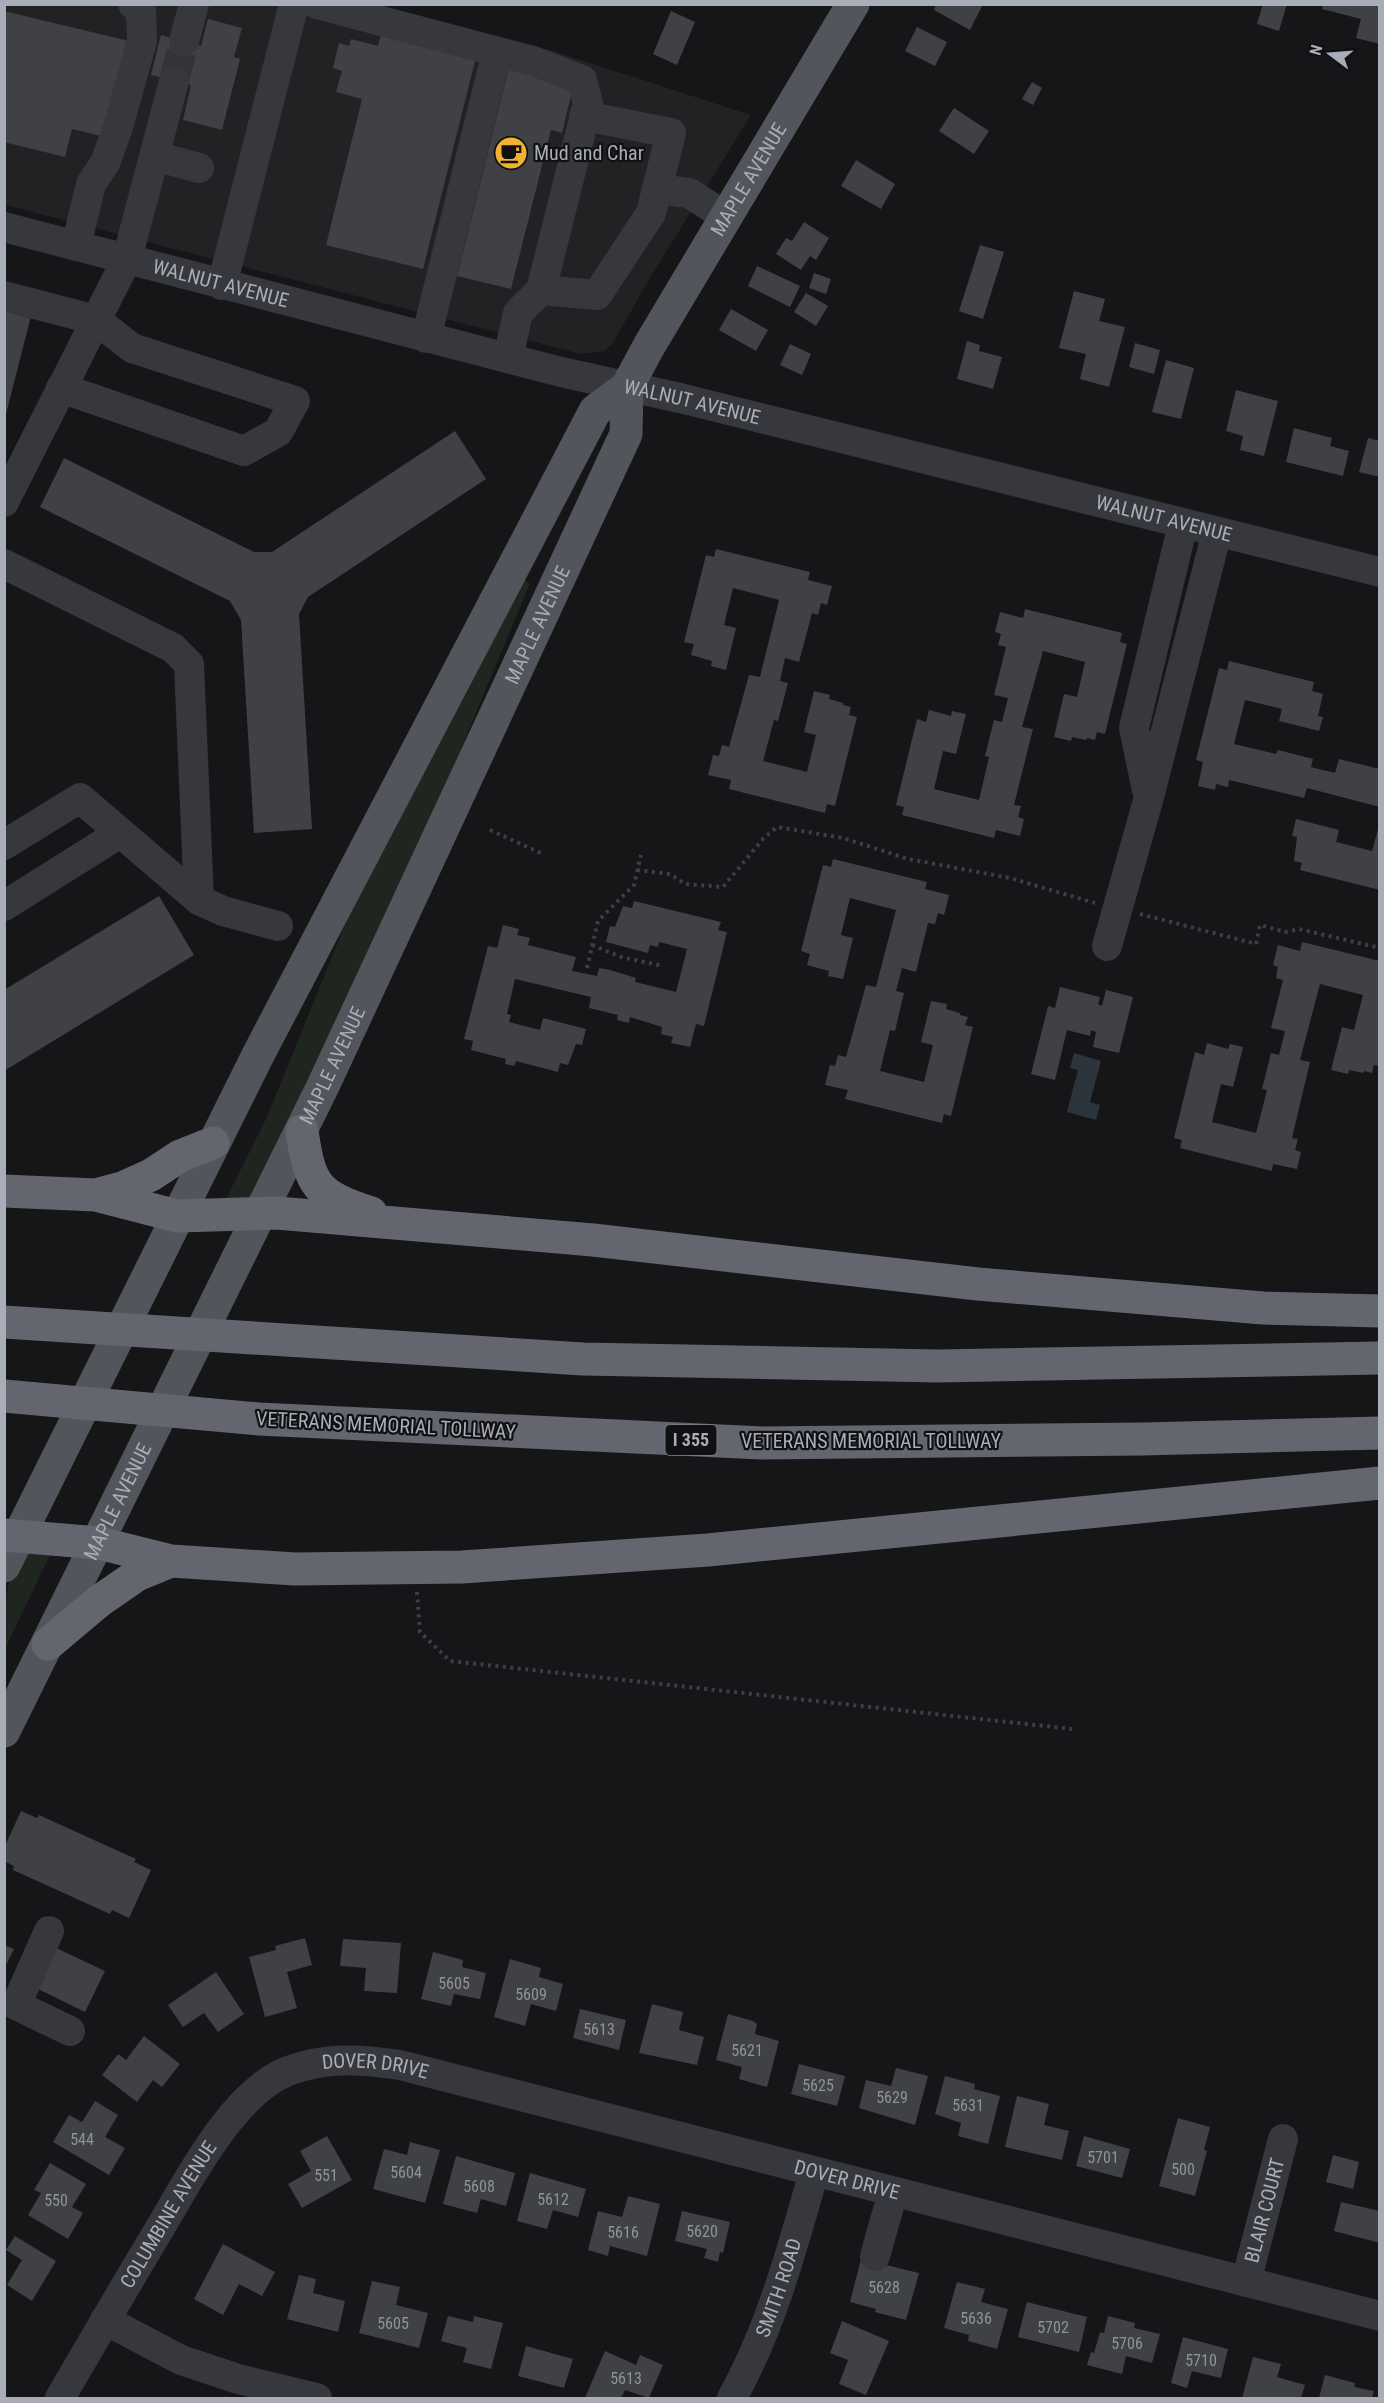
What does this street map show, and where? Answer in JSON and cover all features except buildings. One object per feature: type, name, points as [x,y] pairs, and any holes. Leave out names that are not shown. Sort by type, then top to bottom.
[{"type":"highway","points":[[302,1131],[310,1174],[319,1188],[336,1201],[404,1223]]},
{"type":"highway","points":[[96,1195],[141,1179],[180,1156],[213,1143]]},
{"type":"highway","points":[[4,1191],[96,1195],[177,1216],[277,1213],[404,1223],[592,1240],[978,1284],[1263,1308],[1380,1311]]},
{"type":"highway","points":[[4,1322],[583,1359],[938,1366],[1380,1358]]},
{"type":"highway","name":"VETERANS MEMORIAL TOLLWAY","points":[[4,1396],[259,1419],[762,1443],[1142,1439],[1380,1433]]},
{"type":"highway","points":[[12,1535],[99,1542],[171,1561],[295,1569],[462,1567],[708,1550],[1380,1483]]},
{"type":"highway","points":[[48,1644],[97,1603],[137,1575],[171,1561]]},
{"type":"main road","name":"MAPLE AVENUE","points":[[4,1566],[12,1535],[49,1474],[213,1143],[441,702],[595,411],[627,387],[725,216],[853,4]]},
{"type":"main road","name":"MAPLE AVENUE","points":[[4,1731],[302,1131],[626,434],[627,387]]},
{"type":"street","points":[[76,246],[91,184],[105,163],[118,127],[142,41],[141,10],[133,4]]},
{"type":"street","points":[[184,41],[194,4]]},
{"type":"street","points":[[222,285],[294,4]]},
{"type":"street","points":[[317,4],[533,61],[582,80],[588,103],[542,290],[519,313],[508,358]]},
{"type":"street","points":[[426,338],[497,52]]},
{"type":"street","points":[[4,502],[127,259],[174,81]]},
{"type":"street","points":[[542,290],[597,295],[651,213],[671,133],[584,116]]},
{"type":"street","points":[[154,156],[199,168]]},
{"type":"street","points":[[657,189],[688,193],[725,216]]},
{"type":"street","name":"WALNUT AVENUE","points":[[4,227],[426,338],[1380,572]]},
{"type":"street","points":[[4,296],[96,320],[132,348],[295,401],[278,432],[244,451],[61,388]]},
{"type":"street","points":[[1149,797],[1134,728],[1183,524]]},
{"type":"street","points":[[1107,946],[1149,797],[1217,532]]},
{"type":"street","points":[[4,564],[173,648],[189,664],[199,900]]},
{"type":"street","points":[[4,845],[81,798],[199,900],[223,911],[278,926]]},
{"type":"street","points":[[4,906],[120,833]]},
{"type":"street","points":[[49,1931],[16,2005],[70,2031]]},
{"type":"street","name":"DOVER DRIVE","points":[[312,2064],[353,2059],[400,2065],[1380,2316]]},
{"type":"street","name":"COLUMBINE AVENUE","points":[[60,2398],[192,2175],[232,2116],[268,2083],[286,2072],[312,2064]]},
{"type":"street","name":"BLAIR COURT","points":[[1246,2282],[1283,2139]]},
{"type":"street","name":"SMITH ROAD","points":[[732,2398],[743,2379],[771,2313],[814,2172]]},
{"type":"street","points":[[875,2256],[893,2192]]},
{"type":"street","points":[[105,2320],[181,2360],[238,2379],[317,2398]]},
{"type":"path","points":[[637,870],[669,874],[685,884],[723,887],[763,839],[777,827],[843,838],[908,859],[1010,878],[1118,909],[1256,944],[1260,925],[1285,932],[1299,929],[1380,948]]},
{"type":"path","points":[[490,830],[543,855]]},
{"type":"path","points":[[587,968],[598,921],[634,885],[641,855]]},
{"type":"path","points":[[592,945],[621,957],[663,966]]},
{"type":"path","points":[[415,1567],[420,1632],[450,1661],[1071,1729]]},
{"type":"shaded area","points":[[4,5],[373,5],[553,51],[751,115],[648,281],[613,343],[604,351],[581,354],[5,205]]},
{"type":"shaded area","points":[[521,578],[530,583],[437,807],[251,1204],[226,1199],[266,1119],[354,903]]},
{"type":"shaded area","points":[[1074,1053],[1101,1061],[1090,1102],[1100,1105],[1096,1120],[1067,1112],[1078,1070],[1070,1068]]},
{"type":"shaded area","points":[[28,1553],[50,1555],[5,1649],[5,1610],[8,1586],[19,1563]]},
{"type":"tunnel","points":[[174,81],[184,41]]},
{"type":"place","name":"Mud and Char","points":[[511,153]]}]
